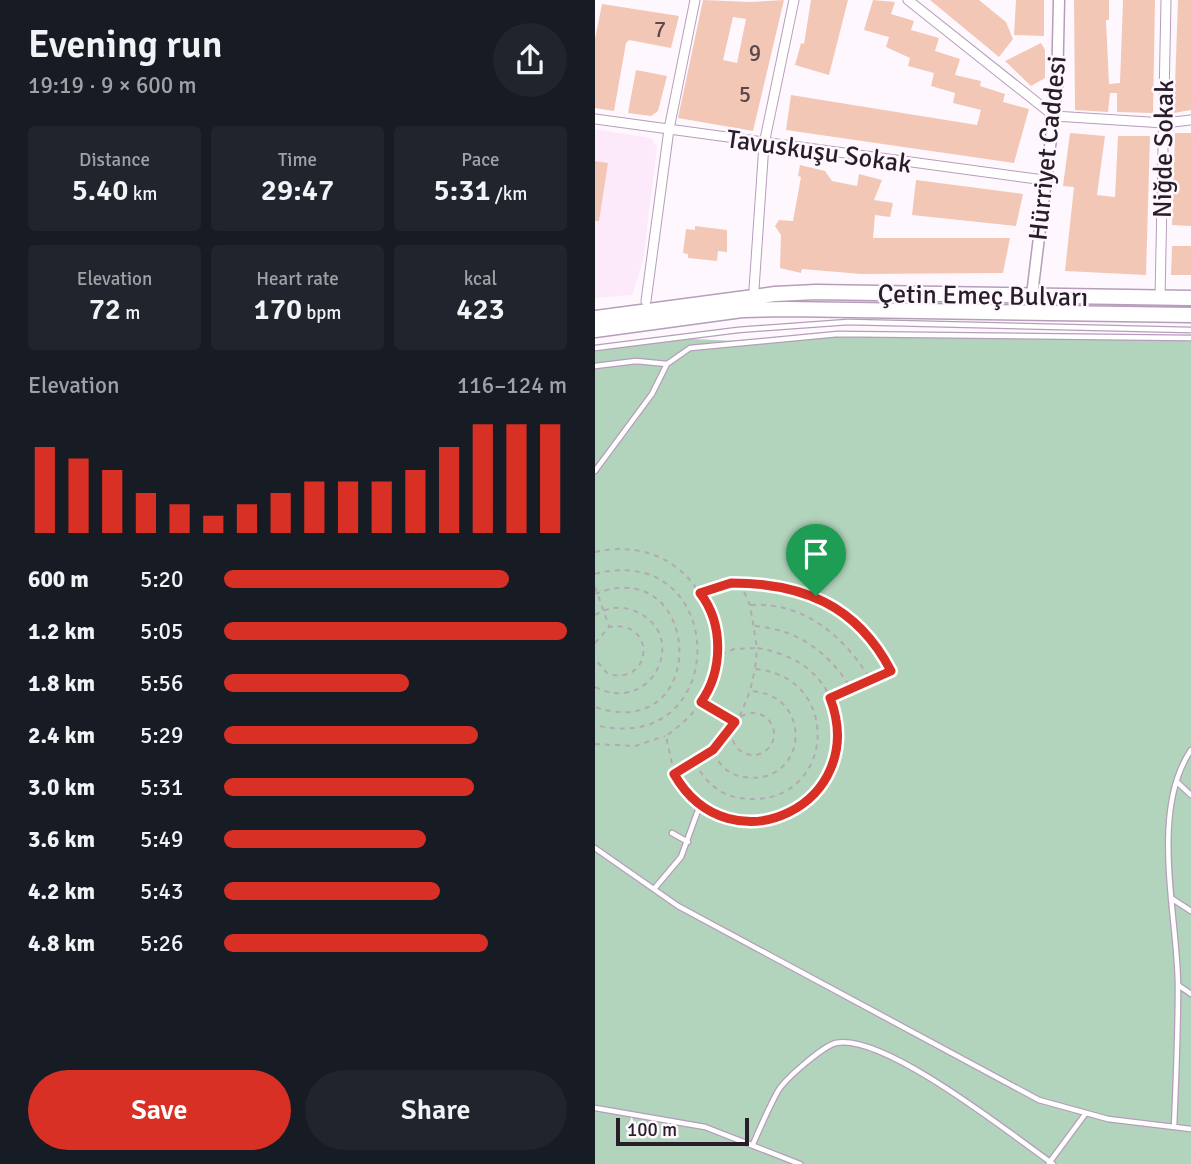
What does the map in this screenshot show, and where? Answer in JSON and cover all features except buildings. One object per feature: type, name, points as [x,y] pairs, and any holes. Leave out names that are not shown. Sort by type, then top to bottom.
[{"type":"main road","name":"Çetin Emeç Bulvarı","points":[[595,308],[754,289],[775,294]]},
{"type":"main road","name":"Çetin Emeç Bulvarı","points":[[595,318],[775,294],[1191,298]]},
{"type":"main road","name":"Çetin Emeç Bulvarı","points":[[595,339],[786,309]]},
{"type":"main road","name":"Çetin Emeç Bulvarı","points":[[595,330],[742,310],[1191,315]]},
{"type":"street","points":[[646,302],[669,129],[695,0]]},
{"type":"street","points":[[754,289],[764,144],[794,0]]},
{"type":"street","points":[[908,0],[1054,116],[1164,123],[1191,120]]},
{"type":"street","name":"Hürriyet Caddesi","points":[[1032,295],[1044,180],[1054,116],[1059,0]]},
{"type":"street","name":"Niğde Sokak","points":[[1160,298],[1167,0]]},
{"type":"street","name":"Tavuskuşu Sokak","points":[[595,119],[1044,180]]},
{"type":"lane","points":[[595,348],[738,330],[848,322],[1191,330]]},
{"type":"lane","points":[[595,471],[652,394],[667,364],[690,348],[838,334],[1191,338]]},
{"type":"lane","points":[[595,366],[636,361],[667,364]]},
{"type":"lane","points":[[1174,1127],[1178,985],[1171,898],[1172,801],[1191,750]]},
{"type":"lane","points":[[1177,782],[1191,795]]},
{"type":"lane","points":[[654,889],[671,872],[688,842],[700,805]]},
{"type":"lane","points":[[691,809],[697,813]]},
{"type":"lane","points":[[672,833],[688,842]]},
{"type":"lane","points":[[595,848],[678,906],[1039,1100],[1086,1113],[1191,1129]]},
{"type":"lane","points":[[1171,898],[1191,911]]},
{"type":"lane","points":[[1178,985],[1191,994]]},
{"type":"lane","points":[[753,1144],[780,1087],[816,1055],[836,1043],[876,1049],[947,1087],[1050,1163],[1086,1113]]},
{"type":"lane","points":[[595,1108],[705,1127],[800,1164]]},
{"type":"path","points":[[595,552],[628,549],[651,554],[671,564],[700,593],[711,609],[718,656],[713,680],[701,702],[684,722],[666,736],[635,746],[595,744]]},
{"type":"path","points":[[595,574],[629,570],[660,580],[673,590],[688,609],[698,631],[700,648],[699,664],[686,694],[662,717],[630,728],[595,724]]},
{"type":"path","points":[[700,593],[717,586],[740,583],[791,588],[816,596],[834,606],[865,633],[891,671],[830,698]]},
{"type":"path","points":[[674,774],[713,750],[732,730],[750,691],[757,648],[755,626],[750,605],[740,583]]},
{"type":"path","points":[[595,587],[610,627]]},
{"type":"path","points":[[595,707],[620,712],[646,706],[667,690],[679,668],[681,656],[679,632],[667,610],[658,601],[623,588],[596,593]]},
{"type":"path","points":[[750,605],[796,611],[815,621],[848,645],[870,680]]},
{"type":"path","points":[[595,615],[622,608],[642,614],[657,630],[662,651],[657,671],[643,687],[624,694],[595,687]]},
{"type":"path","points":[[755,626],[783,630],[804,639],[831,660],[852,689]]},
{"type":"path","points":[[595,643],[610,627],[633,630],[643,643],[643,659],[632,672],[616,676],[601,669],[595,659]]},
{"type":"path","points":[[666,736],[674,774],[700,805],[722,817],[747,822],[781,817],[808,801],[828,777],[839,745],[835,710],[830,698],[807,667],[792,657],[757,648],[734,649],[718,656]]},
{"type":"path","points":[[695,762],[704,777],[720,792],[745,799],[773,797],[784,792],[803,777],[810,767],[815,757],[819,734],[808,700],[783,676],[755,669]]},
{"type":"path","points":[[713,750],[725,770],[741,777],[752,778],[773,773],[791,756],[796,740],[792,714],[777,698],[750,691]]},
{"type":"path","points":[[701,702],[735,722]]},
{"type":"path","points":[[732,730],[734,746],[745,755],[759,755],[771,746],[774,733],[768,720],[756,713],[739,718]]},
{"type":"shaded area","points":[[595,129],[651,138],[657,147],[643,261],[632,295],[595,298]]},
{"type":"green space","points":[[838,334],[1191,338],[1191,1164],[595,1164],[595,348],[671,338],[738,341]]},
{"type":"route","points":[[740,583],[791,588],[816,596],[834,606],[865,633],[891,671],[830,698],[835,710],[839,745],[828,777],[808,801],[781,817],[764,821],[734,821],[722,817],[691,798],[674,774],[713,750],[732,730],[735,722],[701,702],[713,680],[718,656],[711,609],[700,593],[717,586],[740,583]]}]
